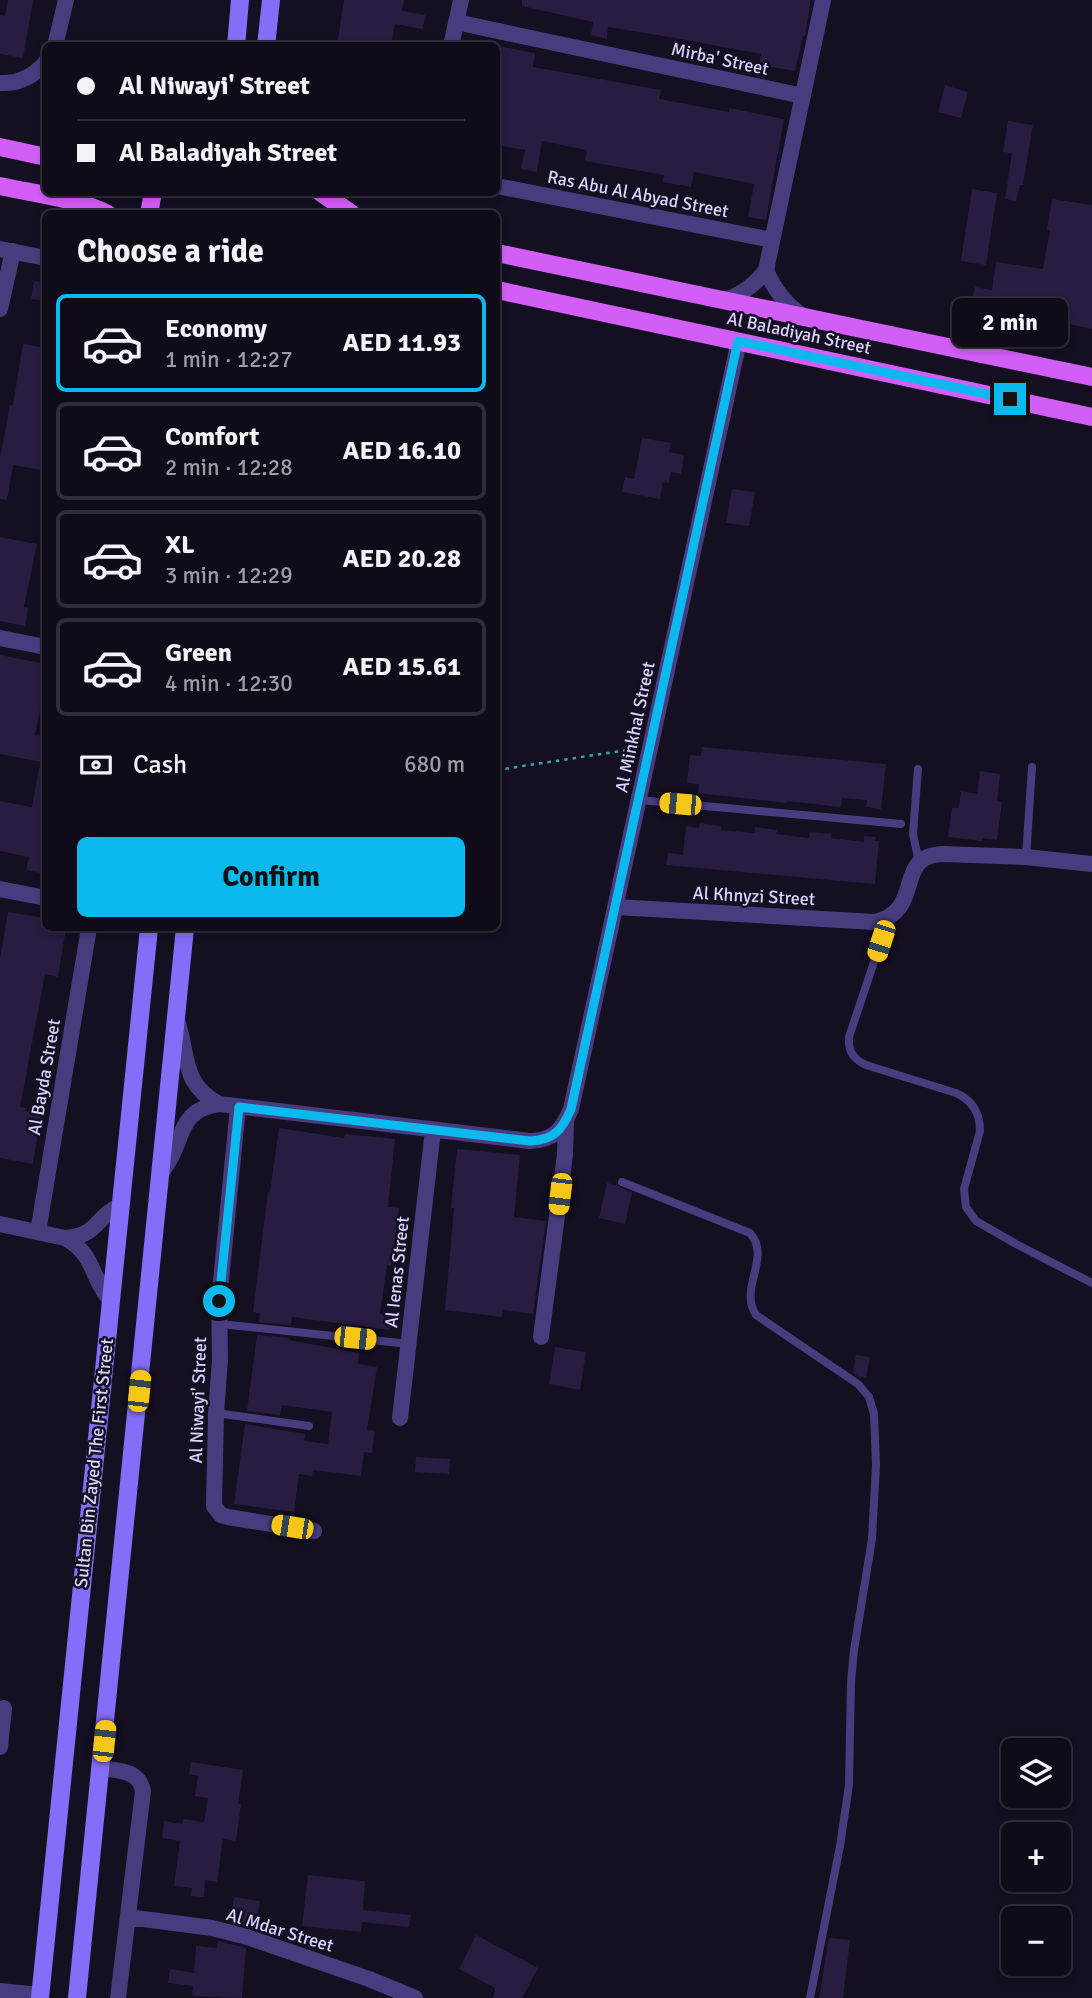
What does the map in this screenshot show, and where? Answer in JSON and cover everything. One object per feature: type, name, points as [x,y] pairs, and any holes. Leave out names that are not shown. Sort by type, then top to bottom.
[{"type":"main road","points":[[236,42],[240,0]]},
{"type":"main road","points":[[266,42],[271,0]]},
{"type":"main road","points":[[0,147],[42,156]]},
{"type":"main road","points":[[0,186],[42,195]]},
{"type":"main road","points":[[45,196],[101,210]]},
{"type":"main road","points":[[325,196],[346,210]]},
{"type":"main road","name":"Al Baladiyah Street","points":[[500,254],[1092,377]]},
{"type":"main road","name":"Al Baladiyah Street","points":[[500,291],[1092,417]]},
{"type":"main road","name":"Sultan Bin Zayed The First Street","points":[[40,1996],[149,931]]},
{"type":"main road","name":"Sultan Bin Zayed The First Street","points":[[77,1998],[185,931]]},
{"type":"street","points":[[56,42],[66,0]]},
{"type":"street","points":[[452,42],[461,0]]},
{"type":"street","points":[[725,300],[753,286],[766,270],[823,0]]},
{"type":"street","name":"Mirba' Street","points":[[456,22],[803,96]]},
{"type":"street","points":[[0,83],[7,84],[24,79],[42,67]]},
{"type":"street","name":"Ras Abu Al Abyad Street","points":[[500,187],[772,240]]},
{"type":"street","points":[[0,309],[6,250],[42,257]]},
{"type":"street","points":[[766,270],[777,292],[803,316]]},
{"type":"street","name":"Al Minkhal Street","points":[[541,1337],[562,1175],[566,1120],[571,1109],[616,907],[738,341]]},
{"type":"street","points":[[0,638],[42,646]]},
{"type":"street","points":[[889,917],[896,913],[906,899],[909,878],[919,863],[938,854],[1026,857],[1092,864]]},
{"type":"street","points":[[0,889],[42,897]]},
{"type":"street","name":"Al Khnyzi Street","points":[[616,907],[867,922],[889,917]]},
{"type":"street","name":"Al Bayda Street","points":[[38,1232],[88,931]]},
{"type":"street","points":[[176,1016],[192,1081],[204,1095],[219,1104],[530,1141],[553,1136],[566,1120]]},
{"type":"street","points":[[160,1175],[189,1118],[203,1108],[219,1104]]},
{"type":"street","name":"Al Niwayi' Street","points":[[239,1107],[219,1301],[220,1360],[214,1497],[221,1515],[314,1531]]},
{"type":"street","name":"Al Ienas Street","points":[[400,1418],[433,1130]]},
{"type":"street","points":[[65,1238],[87,1233],[108,1213],[120,1206]]},
{"type":"street","points":[[0,1224],[65,1238],[73,1243],[86,1255],[100,1287],[111,1301]]},
{"type":"street","points":[[0,1747],[5,1708]]},
{"type":"street","points":[[101,1768],[133,1774],[144,1791],[118,1998]]},
{"type":"street","name":"Al Mdar Street","points":[[128,1917],[212,1928],[247,1937],[369,1979],[415,1998]]},
{"type":"street","points":[[0,1990],[40,1996]]},
{"type":"lane","points":[[1026,857],[1032,767]]},
{"type":"lane","points":[[918,769],[908,825],[919,863]]},
{"type":"lane","points":[[639,800],[908,825]]},
{"type":"lane","points":[[889,917],[849,1037],[851,1052],[860,1062],[956,1093],[969,1101],[980,1122],[964,1189],[964,1198],[971,1214],[984,1226],[1092,1283]]},
{"type":"lane","points":[[622,1182],[750,1233],[759,1250],[750,1293],[750,1305],[755,1315],[858,1384],[872,1405],[875,1499],[867,1579],[853,1650],[850,1682],[849,1785],[840,1846],[810,1998]]},
{"type":"lane","points":[[220,1324],[409,1343]]},
{"type":"lane","points":[[216,1413],[309,1426]]},
{"type":"path","points":[[500,770],[651,746]]},
{"type":"building","points":[[8,0],[33,0],[23,58],[0,54],[0,15],[5,16]]},
{"type":"building","points":[[344,0],[404,0],[402,11],[425,15],[423,29],[395,24],[392,42],[338,42]]},
{"type":"building","points":[[522,0],[811,0],[795,71],[759,65],[761,54],[675,38],[608,27],[607,39],[591,35],[593,22],[522,6]]},
{"type":"building","points":[[500,46],[535,53],[533,67],[661,90],[659,99],[729,112],[729,108],[784,119],[766,220],[748,217],[754,184],[694,172],[691,187],[663,182],[664,175],[585,161],[587,150],[542,141],[537,172],[521,169],[525,150],[500,146]]},
{"type":"building","points":[[945,85],[968,92],[961,118],[938,112]]},
{"type":"building","points":[[1008,121],[1033,125],[1023,185],[1020,185],[1016,201],[1005,199],[1012,153],[1003,152]]},
{"type":"building","points":[[972,189],[997,193],[986,265],[961,261]]},
{"type":"building","points":[[1052,199],[1092,205],[1092,329],[1040,315],[971,304],[975,287],[992,290],[996,262],[1043,269]]},
{"type":"building","points":[[34,281],[42,282],[42,300],[31,299]]},
{"type":"building","points":[[23,344],[42,347],[42,470],[13,465],[7,500],[0,499],[0,458],[10,405],[13,405]]},
{"type":"building","points":[[642,438],[671,443],[669,452],[684,455],[681,474],[671,472],[669,483],[663,482],[660,499],[622,492],[625,477],[634,479]]},
{"type":"building","points":[[732,489],[755,492],[749,526],[726,523]]},
{"type":"building","points":[[0,537],[37,544],[24,607],[28,608],[25,626],[0,621]]},
{"type":"building","points":[[0,655],[42,663],[42,701],[35,735],[42,736],[42,762],[0,754]]},
{"type":"building","points":[[702,747],[886,764],[881,809],[866,807],[867,800],[842,798],[841,807],[698,793],[699,784],[687,783],[690,755],[701,756]]},
{"type":"building","points":[[39,768],[42,768],[41,873],[26,870],[29,857],[0,851],[0,801],[32,807]]},
{"type":"building","points":[[980,771],[1000,774],[997,801],[1002,802],[997,840],[948,837],[952,808],[959,808],[961,791],[977,794]]},
{"type":"building","points":[[700,823],[721,826],[721,830],[754,833],[755,827],[777,830],[776,834],[809,838],[810,832],[864,842],[864,836],[876,837],[875,841],[879,841],[875,884],[666,865],[668,853],[683,855],[686,826],[699,828]]},
{"type":"building","points":[[8,912],[42,917],[42,931],[66,931],[58,977],[45,974],[20,1107],[26,1108],[25,1111],[41,1114],[33,1164],[0,1158],[0,959]]},
{"type":"building","points":[[279,1128],[344,1138],[345,1134],[395,1139],[388,1207],[399,1208],[391,1266],[387,1265],[380,1314],[391,1316],[389,1330],[292,1317],[291,1325],[259,1322],[260,1313],[253,1312]]},
{"type":"building","points":[[457,1149],[520,1155],[514,1217],[546,1221],[533,1314],[503,1310],[502,1317],[445,1310]]},
{"type":"building","points":[[607,1183],[632,1193],[625,1224],[599,1218]]},
{"type":"building","points":[[257,1335],[289,1338],[359,1353],[358,1364],[377,1367],[367,1430],[375,1431],[372,1453],[364,1452],[361,1476],[313,1470],[312,1476],[299,1474],[294,1512],[234,1504],[245,1424],[305,1434],[304,1441],[328,1444],[332,1412],[282,1405],[280,1415],[247,1411]]},
{"type":"building","points":[[555,1347],[586,1352],[580,1390],[549,1384]]},
{"type":"building","points":[[856,1355],[870,1357],[866,1378],[853,1373]]},
{"type":"building","points":[[416,1457],[450,1459],[449,1474],[415,1472]]},
{"type":"building","points":[[191,1762],[243,1770],[236,1841],[223,1839],[217,1882],[205,1880],[204,1897],[191,1896],[192,1888],[174,1886],[180,1841],[162,1838],[164,1821],[182,1824],[183,1819],[204,1822],[208,1798],[195,1796],[198,1776],[189,1774]]},
{"type":"building","points":[[308,1875],[365,1881],[363,1910],[411,1915],[409,1927],[362,1922],[361,1932],[302,1926]]},
{"type":"building","points":[[234,1897],[260,1901],[253,1928],[230,1922]]},
{"type":"building","points":[[476,1935],[538,1968],[522,1998],[493,1998],[495,1988],[459,1969]]},
{"type":"building","points":[[829,1938],[850,1940],[843,1998],[819,1998]]},
{"type":"building","points":[[218,1941],[246,1948],[242,1998],[192,1996],[193,1986],[168,1983],[170,1969],[194,1973],[196,1946],[217,1948]]},
{"type":"route","points":[[219,1301],[239,1107],[530,1141],[553,1136],[566,1120],[571,1109],[738,341],[1010,399]]}]
